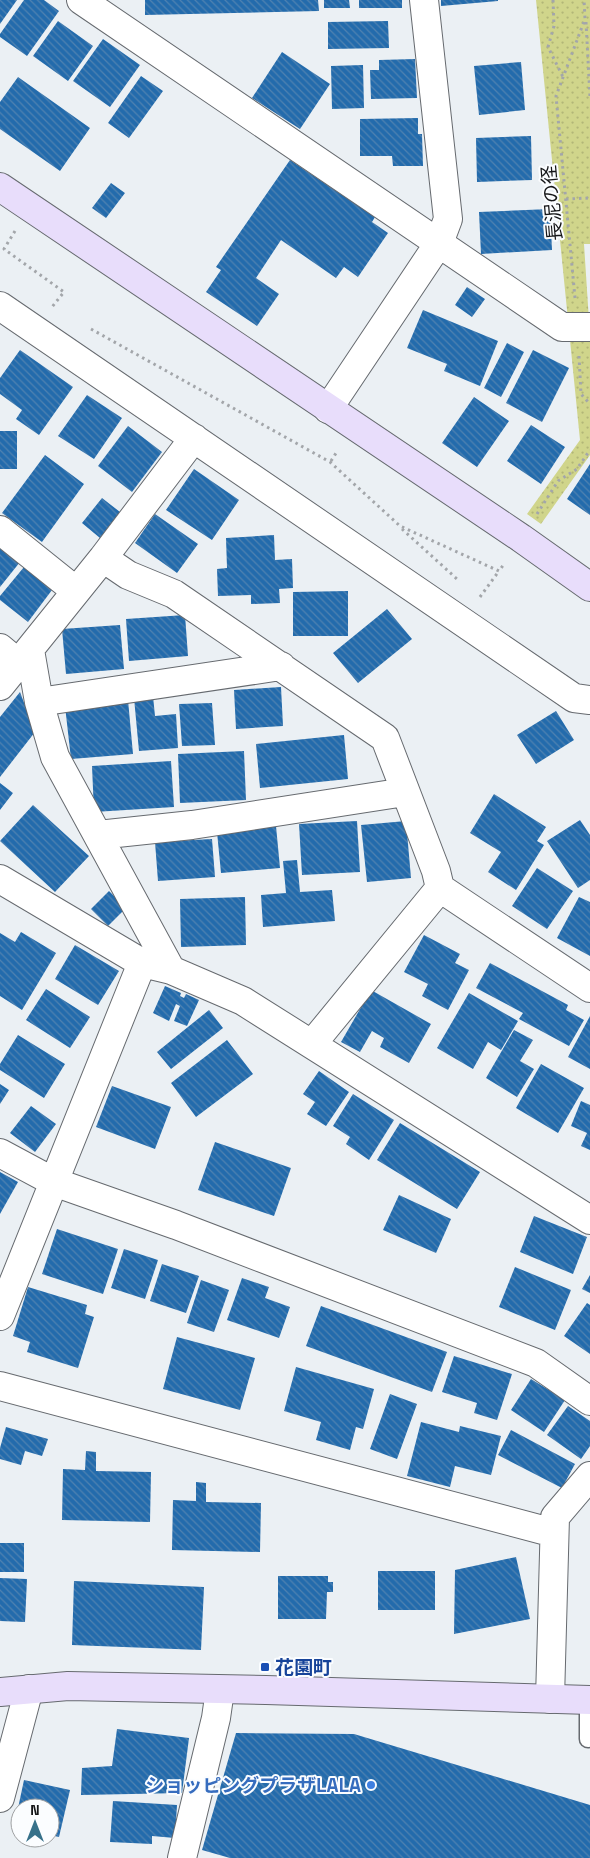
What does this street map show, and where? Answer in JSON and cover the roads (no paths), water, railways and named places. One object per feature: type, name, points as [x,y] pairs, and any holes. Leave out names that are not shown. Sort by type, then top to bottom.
[{"type":"street","points":[[81,0],[562,327],[584,327]]},
{"type":"street","points":[[328,409],[439,243],[448,219],[424,0]]},
{"type":"street","points":[[0,187],[521,538],[590,587]]},
{"type":"street","points":[[0,306],[574,698],[590,700]]},
{"type":"street","points":[[0,686],[16,653],[76,591],[194,438]]},
{"type":"street","points":[[0,530],[76,591]]},
{"type":"street","points":[[103,558],[128,575],[174,594],[385,738],[436,871],[440,888],[590,988]]},
{"type":"street","points":[[16,653],[39,702],[54,757],[171,970]]},
{"type":"street","points":[[39,702],[281,666]]},
{"type":"street","points":[[98,835],[192,825],[405,792]]},
{"type":"street","points":[[0,880],[142,963],[171,970],[242,1001],[590,1220]]},
{"type":"street","points":[[312,1044],[440,888]]},
{"type":"street","points":[[0,1316],[142,963]]},
{"type":"street","points":[[0,1153],[54,1182],[176,1226],[536,1363],[590,1400]]},
{"type":"street","points":[[0,1386],[554,1533]]},
{"type":"street","points":[[550,1698],[555,1518],[590,1476]]},
{"type":"street","points":[[0,1692],[68,1686],[589,1700]]},
{"type":"street","points":[[0,1798],[29,1689]]},
{"type":"street","points":[[182,1858],[216,1718],[220,1690]]},
{"type":"lane","points":[[588,1739],[589,1700]]},
{"type":"place","name":"花園町","points":[[265,1667]]},
{"type":"place","name":"ショッピングプラザLALA","points":[[371,1785]]}]
